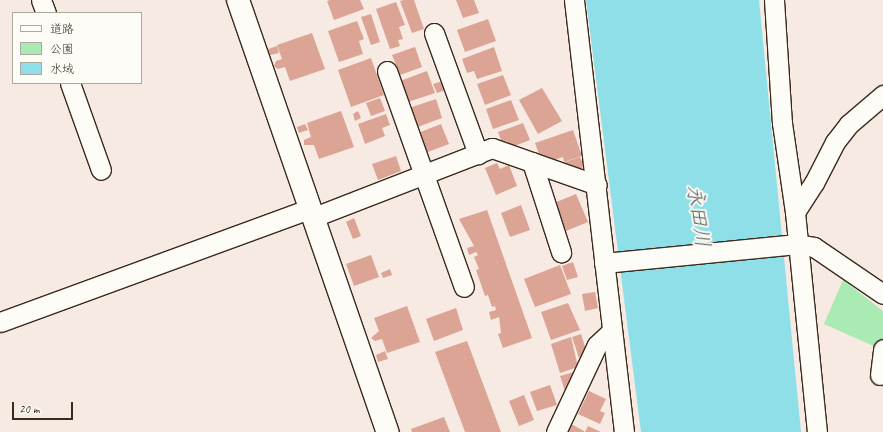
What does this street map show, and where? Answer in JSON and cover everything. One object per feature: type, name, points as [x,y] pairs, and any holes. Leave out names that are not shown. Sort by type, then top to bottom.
[{"type":"street","points":[[41,0],[46,12]]},
{"type":"street","points":[[238,0],[388,432]]},
{"type":"street","points":[[574,0],[607,262],[611,332],[624,432]]},
{"type":"street","points":[[774,0],[782,123],[795,212],[794,244],[817,432]]},
{"type":"street","points":[[434,33],[478,154]]},
{"type":"street","points":[[387,71],[464,287]]},
{"type":"street","points":[[70,84],[101,170]]},
{"type":"street","points":[[795,212],[814,183],[835,142],[849,124],[883,95]]},
{"type":"street","points":[[0,322],[424,174],[492,148],[597,185]]},
{"type":"street","points":[[532,162],[561,252]]},
{"type":"street","points":[[607,262],[794,244],[814,248],[883,294]]},
{"type":"street","points":[[556,432],[597,345],[611,332]]},
{"type":"street","points":[[880,375],[883,349]]},
{"type":"green space","points":[[843,280],[883,311],[883,342],[878,348],[824,324]]},
{"type":"water","name":"永田川","points":[[586,0],[759,0],[801,432],[641,432]]},
{"type":"building","points":[[360,0],[364,9],[334,20],[327,1]]},
{"type":"building","points":[[414,0],[424,29],[412,33],[400,1]]},
{"type":"building","points":[[456,0],[474,0],[479,13],[463,18]]},
{"type":"building","points":[[396,2],[405,25],[399,27],[403,39],[398,40],[400,46],[390,49],[376,9]]},
{"type":"building","points":[[371,14],[380,42],[371,45],[361,17]]},
{"type":"building","points":[[488,19],[496,41],[465,52],[457,30]]},
{"type":"building","points":[[357,21],[364,39],[359,41],[363,54],[339,62],[328,31]]},
{"type":"building","points":[[312,33],[325,69],[290,81],[285,67],[278,69],[274,66],[276,61],[282,59],[277,45]]},
{"type":"building","points":[[277,46],[279,53],[270,55],[268,49]]},
{"type":"building","points":[[415,47],[422,67],[400,75],[392,55]]},
{"type":"building","points":[[494,47],[502,71],[477,79],[474,71],[467,73],[462,59]]},
{"type":"building","points":[[371,58],[384,95],[351,107],[338,70]]},
{"type":"building","points":[[427,71],[435,93],[408,102],[400,81]]},
{"type":"building","points":[[503,75],[511,95],[485,105],[477,84]]},
{"type":"building","points":[[443,81],[446,90],[437,93],[433,84]]},
{"type":"building","points":[[542,88],[562,121],[538,134],[519,100]]},
{"type":"building","points":[[380,98],[385,111],[371,116],[366,103]]},
{"type":"building","points":[[436,99],[442,118],[415,128],[409,108]]},
{"type":"building","points":[[511,100],[519,120],[493,129],[486,109]]},
{"type":"building","points":[[341,111],[354,147],[319,159],[314,145],[304,145],[304,140],[311,137],[307,123]]},
{"type":"building","points":[[358,111],[361,118],[355,121],[353,114]]},
{"type":"building","points":[[386,114],[390,125],[382,128],[385,136],[365,144],[358,124]]},
{"type":"building","points":[[523,123],[530,140],[509,148],[507,141],[502,143],[498,132]]},
{"type":"building","points":[[305,124],[308,130],[299,133],[297,127]]},
{"type":"building","points":[[441,124],[449,144],[425,153],[418,133]]},
{"type":"building","points":[[573,130],[582,156],[564,162],[563,157],[548,162],[541,160],[535,143]]},
{"type":"building","points":[[396,156],[401,171],[378,180],[372,164]]},
{"type":"building","points":[[580,157],[584,167],[569,172],[565,162]]},
{"type":"building","points":[[497,163],[500,169],[509,165],[517,186],[496,195],[485,168]]},
{"type":"building","points":[[576,194],[588,222],[566,231],[554,203]]},
{"type":"building","points":[[521,205],[530,230],[510,237],[501,213]]},
{"type":"building","points":[[487,210],[532,338],[503,348],[498,334],[501,333],[499,317],[491,320],[489,312],[496,310],[495,306],[492,307],[488,295],[485,296],[476,270],[479,269],[474,257],[478,255],[476,252],[469,255],[467,248],[474,246],[459,219]]},
{"type":"building","points":[[354,218],[361,236],[353,239],[346,222]]},
{"type":"building","points":[[371,255],[379,277],[354,286],[346,264]]},
{"type":"building","points":[[573,262],[578,277],[567,280],[562,266]]},
{"type":"building","points":[[560,265],[571,294],[535,307],[524,279]]},
{"type":"building","points":[[390,269],[392,275],[383,278],[381,273]]},
{"type":"building","points":[[595,292],[598,308],[585,311],[582,294]]},
{"type":"building","points":[[568,303],[580,330],[551,340],[541,312]]},
{"type":"building","points":[[407,306],[420,342],[387,353],[382,339],[375,341],[371,338],[379,331],[374,318]]},
{"type":"building","points":[[456,308],[463,330],[434,341],[426,319]]},
{"type":"building","points":[[581,334],[586,350],[579,358],[572,337]]},
{"type":"building","points":[[571,337],[578,367],[560,373],[551,344]]},
{"type":"building","points":[[467,341],[501,432],[465,432],[435,352]]},
{"type":"building","points":[[385,351],[388,359],[378,362],[376,355]]},
{"type":"building","points":[[574,372],[565,391],[560,376]]},
{"type":"building","points":[[550,385],[557,405],[537,411],[530,392]]},
{"type":"building","points":[[589,391],[606,399],[600,411],[605,413],[600,424],[578,414]]},
{"type":"building","points":[[524,395],[534,420],[519,426],[509,401]]},
{"type":"building","points":[[444,417],[450,432],[412,432],[411,429]]},
{"type":"building","points":[[571,424],[584,431],[584,432],[567,432]]},
{"type":"building","points":[[588,426],[601,432],[585,432]]}]
